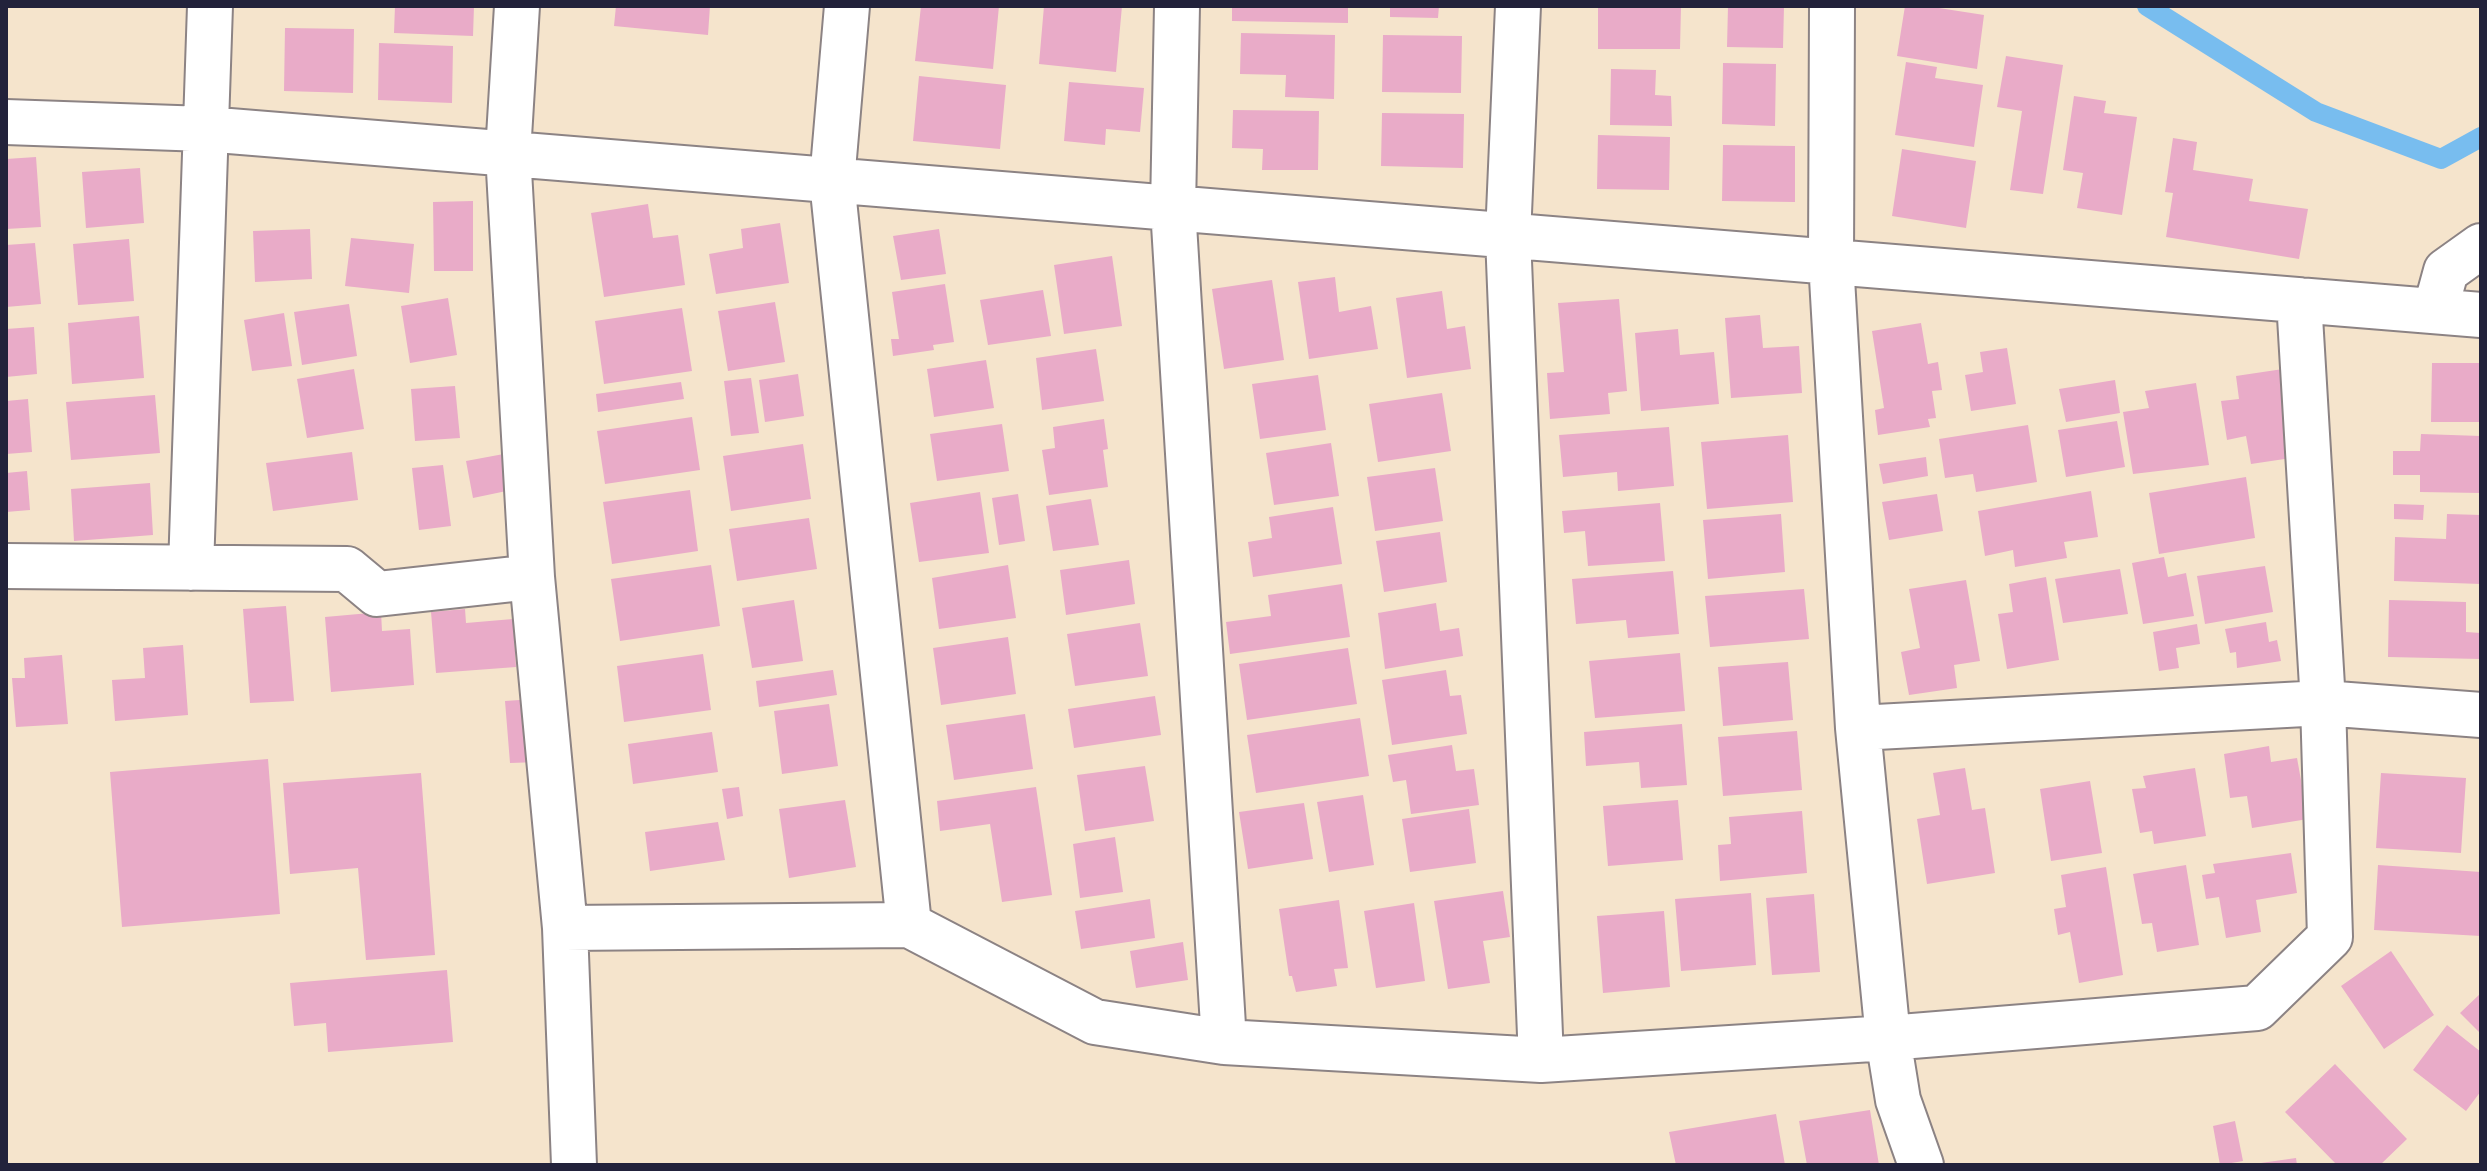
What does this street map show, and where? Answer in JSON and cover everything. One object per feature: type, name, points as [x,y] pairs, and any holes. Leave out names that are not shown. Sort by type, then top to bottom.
[{"type":"street","points":[[191,568],[210,6]]},
{"type":"street","points":[[517,6],[508,153],[532,577],[565,928],[574,1165]]},
{"type":"street","points":[[847,6],[832,181],[909,925]]},
{"type":"street","points":[[1177,6],[1173,208],[1224,1042]]},
{"type":"street","points":[[1518,6],[1508,236],[1541,1060]]},
{"type":"street","points":[[1832,6],[1831,261],[1858,728],[1888,1038],[1898,1100],[1921,1165]]},
{"type":"street","points":[[6,122],[205,129],[2481,315]]},
{"type":"street","points":[[2435,311],[2446,271],[2481,246]]},
{"type":"street","points":[[565,928],[909,925],[1095,1022],[1224,1042],[1541,1060],[1888,1038],[2257,1008],[2330,937],[2323,703],[2299,300]]},
{"type":"street","points":[[6,566],[347,569],[377,594],[532,577]]},
{"type":"street","points":[[1858,728],[2323,703],[2481,715]]},
{"type":"building","points":[[395,6],[474,6],[473,36],[394,33]]},
{"type":"building","points":[[616,6],[710,6],[708,35],[614,26]]},
{"type":"building","points":[[921,6],[999,6],[993,69],[915,61]]},
{"type":"building","points":[[1044,6],[1122,6],[1116,72],[1039,64]]},
{"type":"building","points":[[1232,6],[1348,6],[1348,23],[1232,21]]},
{"type":"building","points":[[1390,6],[1439,6],[1438,18],[1390,17]]},
{"type":"building","points":[[1598,6],[1681,6],[1680,49],[1598,49]]},
{"type":"building","points":[[1728,6],[1784,6],[1783,48],[1727,47]]},
{"type":"building","points":[[1905,6],[1984,15],[1977,69],[1897,56]]},
{"type":"building","points":[[285,28],[354,29],[353,93],[284,91]]},
{"type":"building","points":[[1241,33],[1335,35],[1334,99],[1285,97],[1286,75],[1240,74]]},
{"type":"building","points":[[1383,35],[1462,36],[1461,93],[1382,92]]},
{"type":"building","points":[[379,43],[453,46],[452,103],[378,100]]},
{"type":"building","points":[[2006,56],[2063,65],[2043,194],[2010,190],[2022,111],[1997,107]]},
{"type":"building","points":[[1906,62],[1937,67],[1935,78],[1983,85],[1974,147],[1895,135]]},
{"type":"building","points":[[1723,63],[1776,64],[1775,126],[1722,124]]},
{"type":"building","points":[[1611,69],[1656,70],[1655,95],[1671,96],[1672,126],[1610,125]]},
{"type":"building","points":[[919,76],[1006,85],[1000,149],[913,141]]},
{"type":"building","points":[[1069,82],[1144,88],[1140,132],[1106,129],[1105,145],[1064,141]]},
{"type":"building","points":[[2074,96],[2106,101],[2104,113],[2137,117],[2122,215],[2077,208],[2083,173],[2063,170]]},
{"type":"building","points":[[1233,110],[1319,111],[1318,170],[1262,170],[1263,149],[1232,148]]},
{"type":"building","points":[[1382,113],[1464,114],[1463,168],[1381,166]]},
{"type":"building","points":[[1598,135],[1670,137],[1669,190],[1597,189]]},
{"type":"building","points":[[2173,138],[2197,142],[2193,170],[2253,179],[2249,201],[2308,209],[2299,259],[2166,237],[2173,193],[2165,192]]},
{"type":"building","points":[[1723,145],[1795,146],[1795,202],[1722,201]]},
{"type":"building","points":[[1902,149],[1976,161],[1966,228],[1892,216]]},
{"type":"building","points":[[36,157],[41,227],[6,229],[6,159]]},
{"type":"building","points":[[140,168],[144,223],[86,228],[82,172]]},
{"type":"building","points":[[473,201],[473,271],[434,271],[433,202]]},
{"type":"building","points":[[648,204],[653,238],[678,235],[685,285],[604,297],[591,213]]},
{"type":"building","points":[[780,223],[789,283],[716,294],[709,254],[743,248],[741,229]]},
{"type":"building","points":[[310,229],[312,279],[255,282],[253,231]]},
{"type":"building","points":[[939,229],[946,274],[901,280],[893,236]]},
{"type":"building","points":[[351,238],[414,244],[409,293],[345,286]]},
{"type":"building","points":[[129,239],[134,301],[78,305],[73,244]]},
{"type":"building","points":[[35,243],[41,304],[6,307],[6,245]]},
{"type":"building","points":[[1112,256],[1122,326],[1064,334],[1054,265]]},
{"type":"building","points":[[1335,277],[1339,312],[1371,306],[1378,349],[1309,359],[1298,282]]},
{"type":"building","points":[[1272,280],[1284,360],[1224,369],[1212,289]]},
{"type":"building","points":[[945,284],[954,342],[933,345],[934,350],[893,356],[891,339],[899,339],[892,292]]},
{"type":"building","points":[[1043,290],[1051,336],[988,345],[980,300]]},
{"type":"building","points":[[1442,291],[1447,329],[1465,326],[1471,369],[1407,378],[1396,298]]},
{"type":"building","points":[[448,298],[457,355],[410,363],[401,306]]},
{"type":"building","points":[[1619,299],[1627,391],[1608,393],[1610,414],[1550,419],[1547,373],[1564,372],[1558,303]]},
{"type":"building","points":[[775,302],[785,362],[728,371],[718,311]]},
{"type":"building","points":[[349,304],[357,356],[302,365],[294,312]]},
{"type":"building","points":[[682,308],[692,371],[604,384],[595,321]]},
{"type":"building","points":[[284,313],[292,366],[252,371],[244,320]]},
{"type":"building","points":[[1760,315],[1763,348],[1799,346],[1802,393],[1731,398],[1725,318]]},
{"type":"building","points":[[139,316],[144,378],[72,384],[68,323]]},
{"type":"building","points":[[1921,323],[1928,364],[1938,362],[1942,390],[1932,391],[1936,418],[1928,419],[1930,427],[1878,435],[1875,410],[1884,408],[1872,331]]},
{"type":"building","points":[[34,327],[37,374],[6,377],[6,329]]},
{"type":"building","points":[[1678,329],[1680,355],[1714,352],[1719,404],[1641,411],[1635,333]]},
{"type":"building","points":[[2007,348],[2016,404],[1971,411],[1965,375],[1983,372],[1980,352]]},
{"type":"building","points":[[1096,349],[1104,401],[1042,410],[1036,358]]},
{"type":"building","points":[[986,360],[994,408],[934,417],[927,369]]},
{"type":"building","points":[[2432,363],[2479,363],[2481,422],[2431,422]]},
{"type":"building","points":[[354,369],[364,429],[307,438],[297,379]]},
{"type":"building","points":[[2283,369],[2298,457],[2251,464],[2246,436],[2227,440],[2221,401],[2239,399],[2236,376]]},
{"type":"building","points":[[798,374],[804,416],[765,422],[759,380]]},
{"type":"building","points":[[1318,375],[1326,430],[1260,439],[1252,384]]},
{"type":"building","points":[[751,378],[759,433],[731,436],[724,381]]},
{"type":"building","points":[[2115,380],[2120,413],[2066,422],[2059,389]]},
{"type":"building","points":[[681,382],[684,399],[598,412],[596,394]]},
{"type":"building","points":[[2196,383],[2209,465],[2133,474],[2123,412],[2149,408],[2145,391]]},
{"type":"building","points":[[455,386],[460,438],[415,441],[411,389]]},
{"type":"building","points":[[1442,393],[1451,451],[1378,462],[1369,404]]},
{"type":"building","points":[[155,395],[160,453],[71,460],[66,402]]},
{"type":"building","points":[[28,399],[32,452],[6,454],[6,401]]},
{"type":"building","points":[[692,417],[700,470],[605,484],[597,431]]},
{"type":"building","points":[[1104,419],[1108,449],[1103,450],[1108,487],[1049,495],[1042,450],[1055,448],[1053,427]]},
{"type":"building","points":[[2117,421],[2125,467],[2066,477],[2058,430]]},
{"type":"building","points":[[1002,424],[1009,471],[937,481],[930,434]]},
{"type":"building","points":[[2028,425],[2037,482],[1976,492],[1973,474],[1945,478],[1939,439]]},
{"type":"building","points":[[1669,427],[1674,486],[1618,491],[1617,472],[1563,477],[1559,435]]},
{"type":"building","points":[[2421,434],[2481,436],[2481,493],[2420,492],[2420,475],[2393,475],[2393,451],[2420,451]]},
{"type":"building","points":[[1788,435],[1793,502],[1707,509],[1701,442]]},
{"type":"building","points":[[1331,443],[1339,496],[1274,505],[1266,453]]},
{"type":"building","points":[[803,444],[811,499],[731,511],[723,456]]},
{"type":"building","points":[[352,452],[358,500],[273,511],[266,463]]},
{"type":"building","points":[[509,453],[516,489],[473,498],[466,461]]},
{"type":"building","points":[[1926,457],[1928,476],[1883,484],[1879,464]]},
{"type":"building","points":[[443,465],[451,526],[419,530],[412,468]]},
{"type":"building","points":[[1435,468],[1443,521],[1375,531],[1367,477]]},
{"type":"building","points":[[27,471],[30,510],[6,512],[6,473]]},
{"type":"building","points":[[2246,477],[2255,538],[2159,554],[2149,493]]},
{"type":"building","points":[[150,483],[153,535],[74,541],[71,489]]},
{"type":"building","points":[[690,490],[698,551],[612,564],[603,502]]},
{"type":"building","points":[[2091,491],[2098,537],[2064,542],[2067,558],[2015,567],[2013,550],[1985,556],[1978,511]]},
{"type":"building","points":[[980,492],[989,553],[919,562],[910,503]]},
{"type":"building","points":[[1018,494],[1025,541],[999,545],[992,498]]},
{"type":"building","points":[[1937,494],[1943,531],[1889,540],[1882,502]]},
{"type":"building","points":[[1091,499],[1099,545],[1053,551],[1046,506]]},
{"type":"building","points":[[1660,503],[1665,561],[1588,566],[1585,531],[1564,533],[1562,511]]},
{"type":"building","points":[[2394,504],[2424,505],[2423,520],[2394,519]]},
{"type":"building","points":[[1333,507],[1342,564],[1253,577],[1248,542],[1272,538],[1269,517]]},
{"type":"building","points":[[1781,514],[1785,572],[1708,579],[1703,520]]},
{"type":"building","points":[[2447,514],[2481,515],[2481,584],[2394,581],[2395,537],[2446,539]]},
{"type":"building","points":[[809,518],[817,569],[737,581],[729,529]]},
{"type":"building","points":[[1440,532],[1447,582],[1384,592],[1376,541]]},
{"type":"building","points":[[2164,557],[2168,577],[2186,573],[2194,616],[2143,624],[2132,563]]},
{"type":"building","points":[[1129,560],[1135,604],[1066,615],[1060,570]]},
{"type":"building","points":[[711,565],[720,626],[620,641],[611,579]]},
{"type":"building","points":[[1008,565],[1016,618],[939,629],[932,578]]},
{"type":"building","points":[[2265,566],[2273,612],[2205,624],[2197,576]]},
{"type":"building","points":[[2120,569],[2128,614],[2063,623],[2055,579]]},
{"type":"building","points":[[1673,571],[1679,634],[1628,638],[1626,620],[1576,624],[1572,579]]},
{"type":"building","points":[[2046,577],[2059,660],[2007,669],[1998,614],[2013,612],[2009,584]]},
{"type":"building","points":[[1966,580],[1980,661],[1954,665],[1957,688],[1909,695],[1901,652],[1920,648],[1909,589]]},
{"type":"building","points":[[1342,584],[1350,637],[1230,654],[1226,622],[1271,616],[1268,595]]},
{"type":"building","points":[[1804,589],[1809,639],[1710,647],[1705,596]]},
{"type":"building","points":[[794,600],[803,661],[752,668],[742,608]]},
{"type":"building","points":[[2389,600],[2466,602],[2466,632],[2481,633],[2481,659],[2388,657]]},
{"type":"building","points":[[1436,603],[1440,631],[1459,628],[1463,656],[1385,669],[1378,613]]},
{"type":"building","points":[[286,606],[294,701],[250,703],[243,609]]},
{"type":"building","points":[[465,609],[466,623],[513,619],[516,667],[436,673],[431,612]]},
{"type":"building","points":[[381,612],[382,631],[410,629],[414,685],[331,692],[325,617]]},
{"type":"building","points":[[2266,622],[2269,642],[2277,640],[2281,661],[2237,668],[2236,652],[2230,653],[2225,629]]},
{"type":"building","points":[[1140,623],[1148,676],[1075,686],[1067,634]]},
{"type":"building","points":[[2197,624],[2200,644],[2176,648],[2179,668],[2159,671],[2153,632]]},
{"type":"building","points":[[1008,637],[1016,694],[941,705],[933,648]]},
{"type":"building","points":[[183,645],[188,715],[115,721],[112,680],[145,678],[143,648]]},
{"type":"building","points":[[1348,648],[1357,704],[1247,720],[1239,664]]},
{"type":"building","points":[[1680,653],[1685,711],[1595,718],[1589,661]]},
{"type":"building","points":[[703,654],[711,710],[624,722],[617,666]]},
{"type":"building","points":[[62,655],[68,724],[16,727],[12,678],[25,678],[24,658]]},
{"type":"building","points":[[1788,662],[1793,720],[1723,726],[1718,667]]},
{"type":"building","points":[[833,670],[837,695],[759,707],[756,681]]},
{"type":"building","points":[[1446,670],[1450,696],[1461,695],[1467,734],[1392,745],[1382,680]]},
{"type":"building","points":[[1155,696],[1161,735],[1074,748],[1068,709]]},
{"type":"building","points":[[534,699],[539,762],[510,763],[505,701]]},
{"type":"building","points":[[829,704],[838,766],[782,774],[774,711]]},
{"type":"building","points":[[1025,714],[1033,769],[954,780],[946,725]]},
{"type":"building","points":[[1360,718],[1369,776],[1256,793],[1247,735]]},
{"type":"building","points":[[1682,724],[1687,785],[1641,788],[1639,762],[1586,766],[1584,732]]},
{"type":"building","points":[[1797,731],[1802,790],[1723,796],[1718,737]]},
{"type":"building","points":[[712,732],[718,772],[633,784],[628,744]]},
{"type":"building","points":[[1452,745],[1456,771],[1474,769],[1479,805],[1411,814],[1406,780],[1393,782],[1388,755]]},
{"type":"building","points":[[2269,746],[2271,762],[2297,758],[2308,819],[2252,828],[2247,796],[2230,798],[2224,754]]},
{"type":"building","points":[[268,759],[280,914],[122,927],[110,772]]},
{"type":"building","points":[[1145,766],[1154,821],[1085,831],[1077,775]]},
{"type":"building","points":[[1965,768],[1972,810],[1985,808],[1995,873],[1927,884],[1917,819],[1940,815],[1933,773]]},
{"type":"building","points":[[2195,768],[2206,836],[2154,844],[2152,831],[2140,833],[2132,789],[2146,788],[2143,776]]},
{"type":"building","points":[[421,773],[435,955],[366,960],[358,868],[290,874],[283,783]]},
{"type":"building","points":[[2381,773],[2466,778],[2461,853],[2376,848]]},
{"type":"building","points":[[2090,781],[2102,853],[2051,861],[2040,789]]},
{"type":"building","points":[[739,787],[743,816],[727,819],[722,789]]},
{"type":"building","points":[[1036,787],[1052,895],[1002,902],[990,824],[940,831],[937,801]]},
{"type":"building","points":[[1363,795],[1374,865],[1329,872],[1317,802]]},
{"type":"building","points":[[845,800],[856,867],[789,878],[779,809]]},
{"type":"building","points":[[1678,800],[1683,860],[1608,866],[1603,806]]},
{"type":"building","points":[[1304,803],[1313,859],[1248,869],[1239,812]]},
{"type":"building","points":[[1469,809],[1476,863],[1410,872],[1402,819]]},
{"type":"building","points":[[1802,811],[1807,873],[1720,881],[1718,845],[1731,844],[1729,817]]},
{"type":"building","points":[[718,822],[725,860],[650,871],[645,832]]},
{"type":"building","points":[[1115,837],[1123,892],[1080,898],[1073,844]]},
{"type":"building","points":[[2291,853],[2297,893],[2256,900],[2261,932],[2226,938],[2219,897],[2206,899],[2202,875],[2215,873],[2213,864]]},
{"type":"building","points":[[2186,865],[2199,945],[2157,952],[2152,923],[2142,924],[2133,874]]},
{"type":"building","points":[[2378,865],[2481,872],[2481,936],[2374,930]]},
{"type":"building","points":[[2106,867],[2123,975],[2079,983],[2070,932],[2058,935],[2054,909],[2066,907],[2061,875]]},
{"type":"building","points":[[1503,891],[1510,937],[1483,941],[1490,983],[1448,989],[1434,901]]},
{"type":"building","points":[[1751,893],[1756,965],[1681,971],[1675,899]]},
{"type":"building","points":[[1814,894],[1820,972],[1772,975],[1766,898]]},
{"type":"building","points":[[1150,899],[1155,938],[1081,949],[1075,911]]},
{"type":"building","points":[[1339,900],[1348,968],[1334,969],[1337,986],[1296,992],[1292,976],[1289,976],[1279,909]]},
{"type":"building","points":[[1414,903],[1425,981],[1376,988],[1364,911]]},
{"type":"building","points":[[1664,911],[1670,987],[1603,993],[1597,916]]},
{"type":"building","points":[[1183,942],[1188,980],[1136,988],[1130,951]]},
{"type":"building","points":[[2391,951],[2434,1015],[2384,1049],[2341,986]]},
{"type":"building","points":[[447,970],[453,1042],[328,1052],[326,1023],[294,1026],[290,983]]},
{"type":"building","points":[[2481,993],[2481,1034],[2460,1013]]},
{"type":"building","points":[[2447,1025],[2481,1052],[2481,1091],[2466,1111],[2413,1070]]},
{"type":"building","points":[[2335,1064],[2407,1139],[2380,1165],[2337,1165],[2285,1112]]},
{"type":"building","points":[[1870,1110],[1879,1165],[1807,1165],[1799,1121]]},
{"type":"building","points":[[1776,1114],[1785,1165],[1676,1165],[1669,1132]]},
{"type":"building","points":[[2235,1121],[2243,1161],[2220,1165],[2213,1126]]},
{"type":"building","points":[[2296,1158],[2297,1165],[2261,1165],[2261,1163]]},
{"type":"waterway","points":[[2147,6],[2316,112],[2441,159],[2481,137]]}]
